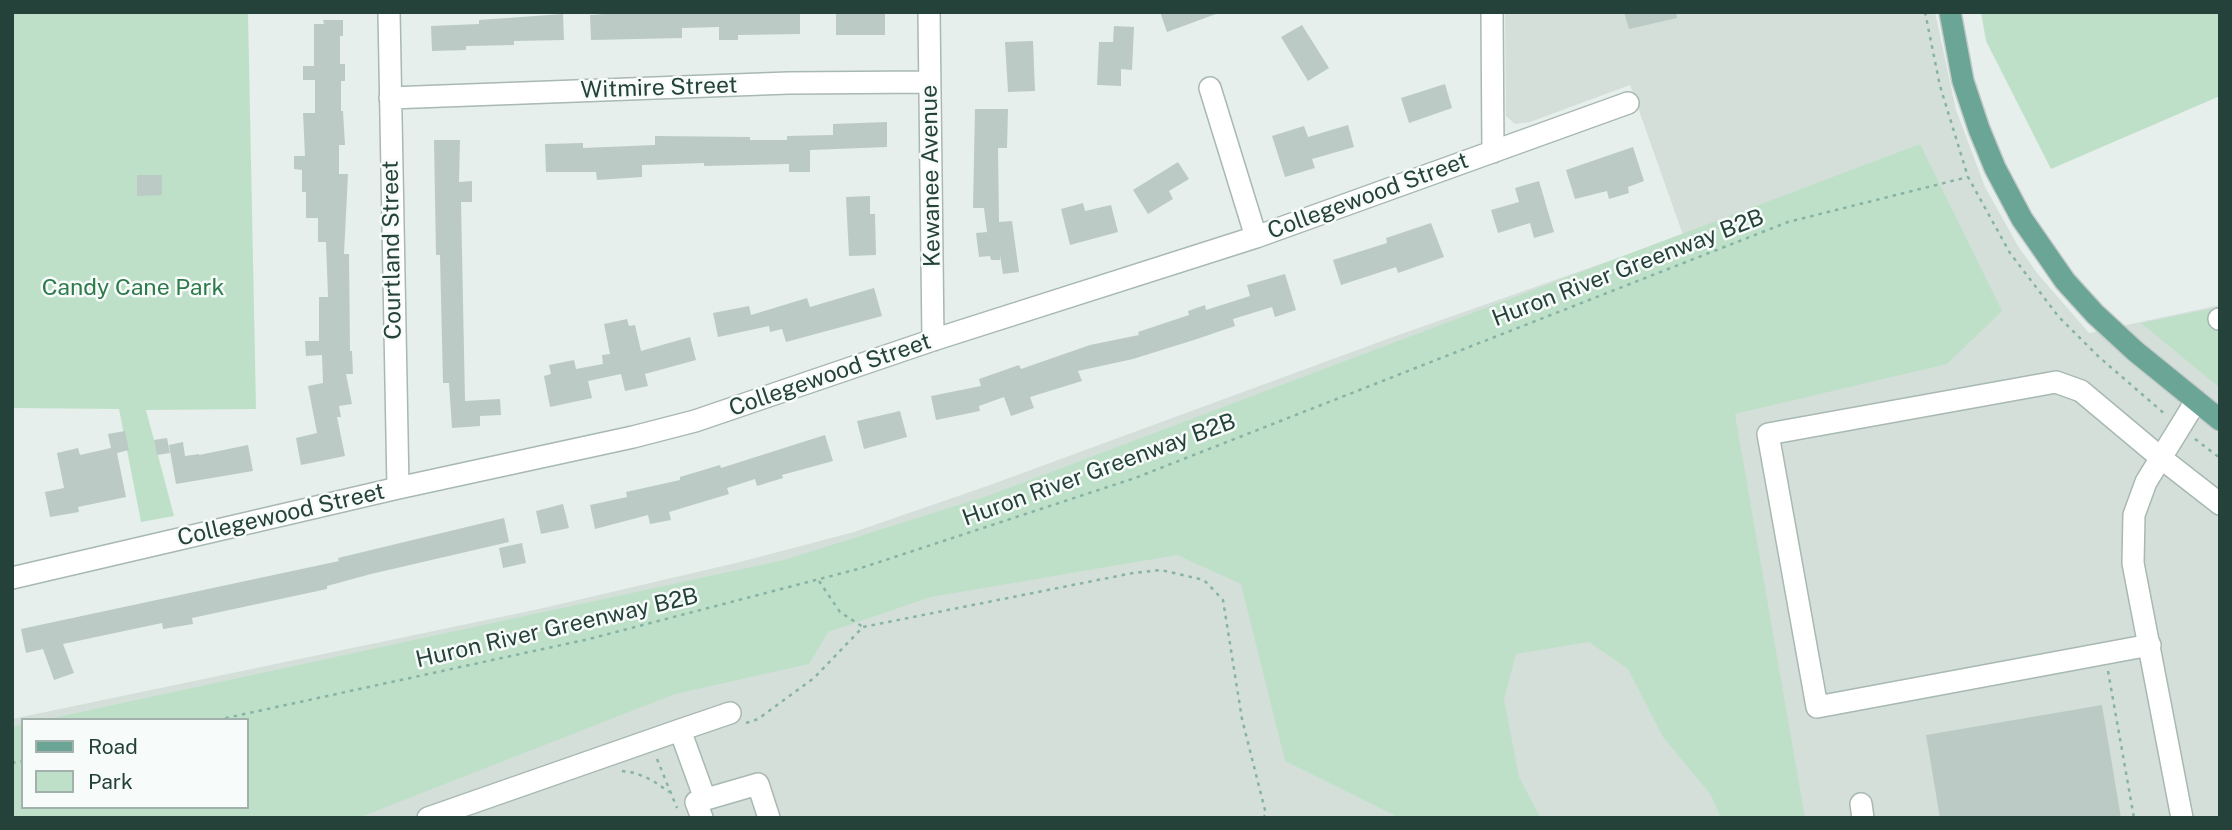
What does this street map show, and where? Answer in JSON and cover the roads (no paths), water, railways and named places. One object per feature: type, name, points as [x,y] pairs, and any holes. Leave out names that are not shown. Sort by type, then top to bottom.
[{"type":"main road","points":[[1950,12],[1963,81],[1975,117],[1995,168],[2022,219],[2065,281],[2095,314],[2135,351],[2220,420]]},
{"type":"street","name":"Courtland Street","points":[[389,12],[398,488]]},
{"type":"street","name":"Kewanee Avenue","points":[[929,12],[933,340]]},
{"type":"street","points":[[1492,12],[1493,152]]},
{"type":"street","name":"Witmire Street","points":[[390,98],[788,83],[928,82]]},
{"type":"street","points":[[1210,88],[1256,237]]},
{"type":"street","name":"Collegewood Street","points":[[12,578],[695,421],[933,340],[1256,237],[1388,187],[1628,103]]},
{"type":"street","points":[[2150,645],[1817,707],[1768,434],[2056,382],[2081,391],[2220,504]]},
{"type":"street","points":[[2182,818],[2133,563],[2134,515],[2146,482],[2196,401]]},
{"type":"street","points":[[428,818],[456,813],[730,713]]},
{"type":"street","points":[[680,730],[704,808],[758,784],[769,818]]},
{"type":"park label","name":"Candy Cane Park","points":[[133,288]]}]
